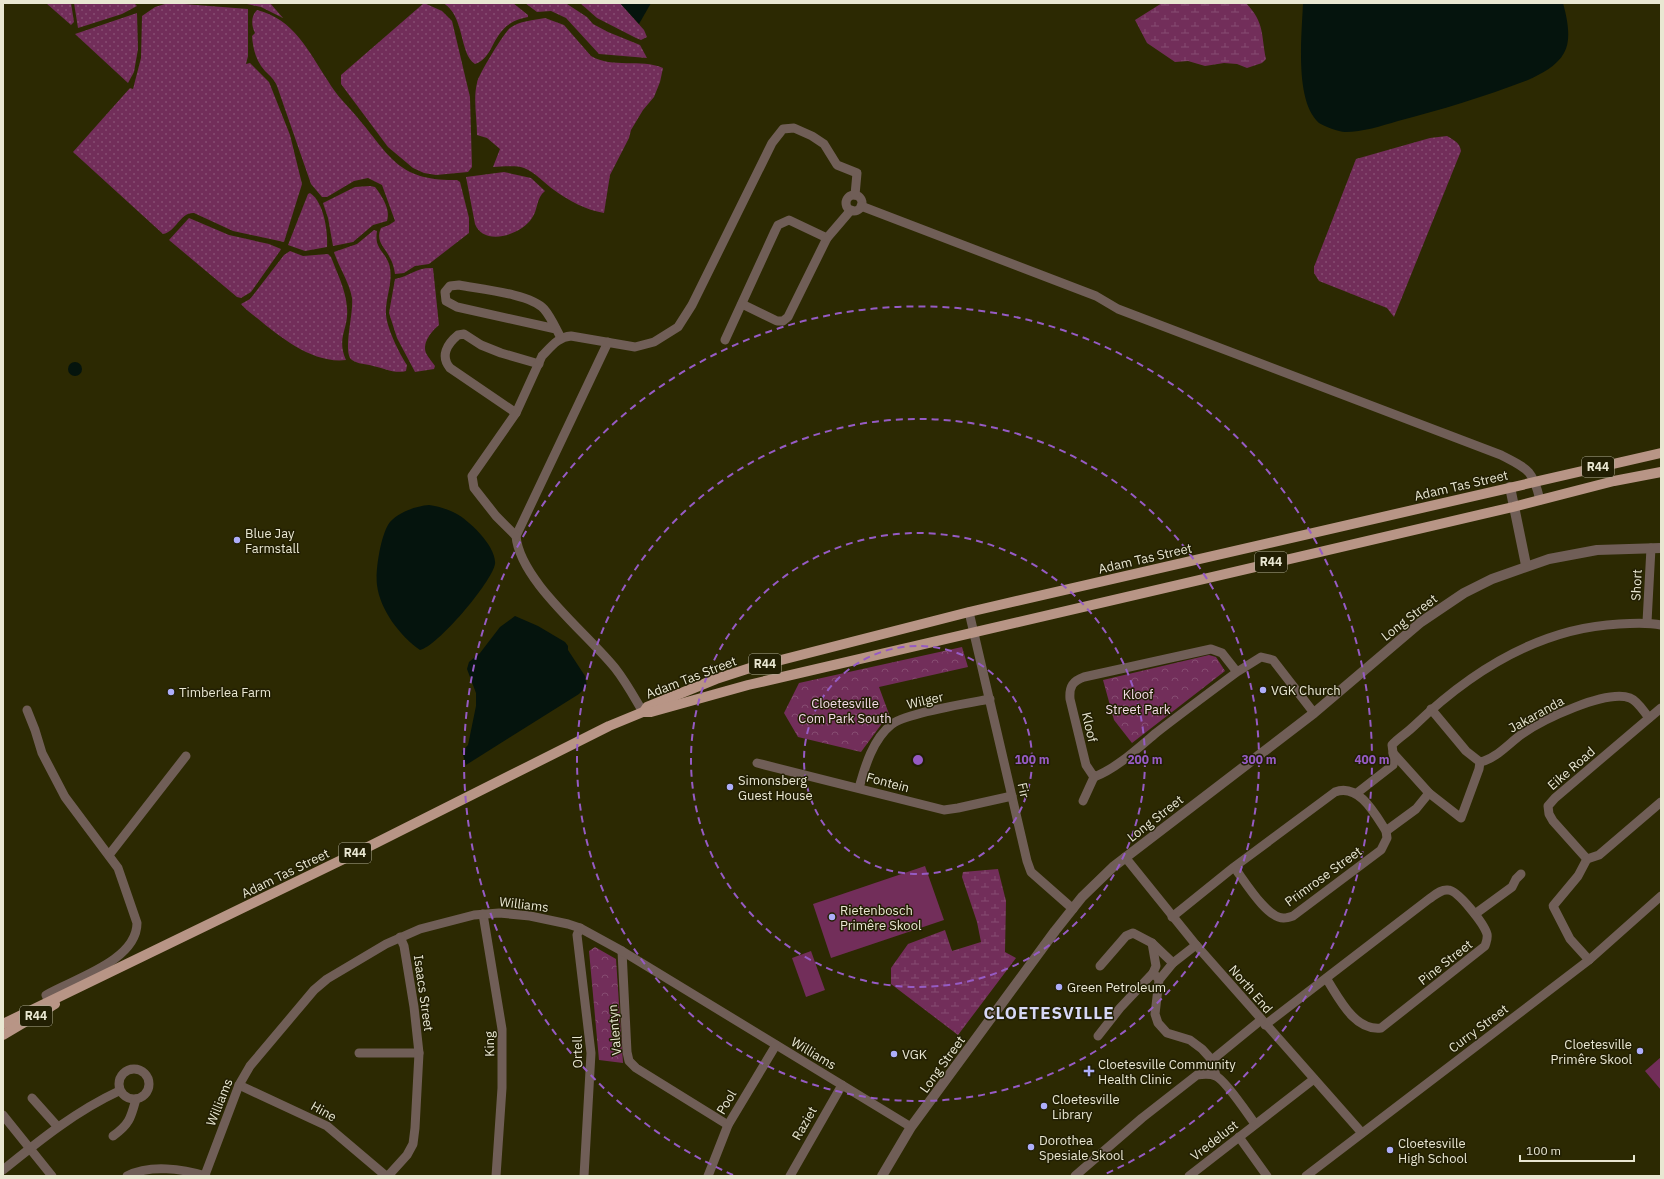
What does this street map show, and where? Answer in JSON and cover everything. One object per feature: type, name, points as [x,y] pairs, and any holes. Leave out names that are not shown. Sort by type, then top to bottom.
[{"type":"main road","name":"Adam Tas Street","points":[[643,712],[647,707],[716,679],[744,670],[969,612],[1536,481],[1661,454]]},
{"type":"main road","name":"Adam Tas Street","points":[[3,1035],[68,994],[609,726],[643,712],[651,712],[719,692],[1513,507],[1614,481],[1661,472]]},
{"type":"main road","name":"Adam Tas Street","points":[[3,1024],[50,1004]]},
{"type":"street","points":[[643,712],[629,686],[615,668],[530,575],[520,553],[516,536],[496,516],[474,488],[472,476],[516,413],[542,356],[561,338],[571,336],[635,346],[654,342],[678,327],[692,305],[772,142],[783,129],[794,128],[812,136],[824,144],[837,165],[857,173],[855,195]]},
{"type":"street","points":[[855,195],[862,200],[861,206],[857,210],[851,210],[847,206],[846,200],[850,196],[855,195]]},
{"type":"street","points":[[861,206],[1096,296],[1118,309],[1501,455],[1522,466],[1536,481],[1540,500]]},
{"type":"street","points":[[742,304],[777,321],[783,322],[788,317],[827,238],[851,210]]},
{"type":"street","points":[[725,340],[767,246],[778,225],[789,220],[827,238]]},
{"type":"street","points":[[556,328],[457,307],[446,301],[445,292],[450,286],[459,285],[528,299],[544,309],[556,328],[561,338]]},
{"type":"street","points":[[516,413],[450,368],[445,359],[447,348],[458,335],[464,334],[491,350],[539,364]]},
{"type":"street","points":[[516,536],[608,342]]},
{"type":"street","points":[[1510,487],[1526,565]]},
{"type":"street","name":"Long Street","points":[[882,1176],[911,1127],[1073,909],[1098,881],[1125,857],[1314,713],[1421,622],[1442,607],[1492,579],[1526,565],[1549,558],[1591,551],[1656,548]]},
{"type":"street","name":"Short","points":[[1647,622],[1656,548]]},
{"type":"street","name":"Fir","points":[[969,612],[1031,872],[1073,909]]},
{"type":"street","points":[[1357,793],[1393,765],[1392,746],[1396,740],[1413,727],[1431,709],[1474,676],[1497,662],[1551,637],[1570,631],[1598,625],[1647,622],[1661,625]]},
{"type":"street","name":"Kloof","points":[[1094,777],[1086,766],[1070,699],[1070,688],[1076,680],[1084,676],[1212,649],[1222,653],[1237,672]]},
{"type":"street","points":[[1083,801],[1094,777],[1104,773],[1237,672],[1260,657],[1266,657],[1273,660],[1314,713]]},
{"type":"street","name":"Jakaranda","points":[[1480,762],[1488,761],[1525,732],[1557,715],[1594,700],[1619,697],[1630,698],[1649,718]]},
{"type":"street","name":"Wilger","points":[[859,788],[866,763],[875,746],[892,724],[911,716],[990,698]]},
{"type":"street","name":"Eike Road","points":[[1587,859],[1553,821],[1548,814],[1548,806],[1555,798],[1661,708]]},
{"type":"street","points":[[1393,753],[1429,793],[1461,818],[1479,769],[1480,762],[1466,751],[1431,709]]},
{"type":"street","points":[[26,710],[35,730],[42,753],[62,792],[118,868],[137,924],[137,932],[126,949],[88,975],[47,994],[50,1004]]},
{"type":"street","points":[[109,855],[186,756]]},
{"type":"street","name":"Fontein","points":[[757,763],[944,810],[1012,796]]},
{"type":"street","points":[[1172,917],[1234,867],[1335,792],[1348,790],[1357,793],[1386,831],[1416,809],[1429,793]]},
{"type":"street","points":[[1588,960],[1570,938],[1553,906],[1578,876],[1587,859],[1599,855],[1661,802]]},
{"type":"street","name":"Primrose Street","points":[[1234,867],[1267,910],[1284,919],[1293,916],[1381,850],[1387,838],[1386,831]]},
{"type":"street","name":"North End","points":[[1125,857],[1196,945],[1362,1133]]},
{"type":"street","points":[[1475,914],[1512,887],[1516,878],[1521,874]]},
{"type":"street","name":"Pine Street","points":[[1212,1060],[1326,978],[1440,892],[1448,890],[1454,891],[1475,914],[1487,934],[1485,946],[1381,1028],[1370,1028],[1357,1021],[1326,978]]},
{"type":"street","name":"Curry Street","points":[[1306,1176],[1588,960],[1661,896]]},
{"type":"street","name":"Williams","points":[[206,1176],[239,1085],[267,1045],[314,990],[327,979],[400,937],[420,928],[483,914],[499,913],[530,916],[580,928],[622,951],[911,1127]]},
{"type":"street","name":"King","points":[[483,914],[502,1029],[502,1088],[496,1176]]},
{"type":"street","name":"Ortell","points":[[580,928],[577,935],[591,1053],[584,1176]]},
{"type":"street","points":[[1100,966],[1130,933],[1138,934],[1152,943],[1173,963]]},
{"type":"street","name":"Isaacs Street","points":[[387,1176],[407,1155],[413,1144],[417,1099],[419,1053],[414,1007],[404,946],[400,937]]},
{"type":"street","points":[[1075,1176],[1142,1118],[1192,1079],[1203,1074],[1216,1076],[1212,1060],[1197,1043],[1167,1032],[1158,1023],[1155,1014],[1156,966],[1152,943]]},
{"type":"street","points":[[1098,1036],[1120,1008],[1156,976],[1196,945]]},
{"type":"street","name":"Valentyn","points":[[622,951],[627,1052],[629,1061],[636,1068],[662,1085],[728,1125]]},
{"type":"street","name":"Pool","points":[[708,1176],[728,1125],[776,1045]]},
{"type":"street","points":[[359,1054],[419,1053]]},
{"type":"street","points":[[129,1069],[138,1069],[146,1075],[149,1085],[145,1094],[136,1099],[126,1097],[120,1091],[119,1085],[121,1075],[129,1069]]},
{"type":"street","name":"Vredelust","points":[[1216,1076],[1226,1086],[1255,1124]]},
{"type":"street","name":"Vredelust","points":[[1189,1176],[1314,1079]]},
{"type":"street","name":"Hine","points":[[239,1085],[327,1126],[387,1176]]},
{"type":"street","name":"Raziet","points":[[790,1176],[842,1085]]},
{"type":"street","points":[[3,1170],[57,1126],[80,1111],[120,1091]]},
{"type":"street","points":[[32,1098],[57,1126]]},
{"type":"street","points":[[113,1136],[130,1120],[136,1099]]},
{"type":"street","points":[[3,1115],[52,1176]]},
{"type":"street","points":[[1239,1137],[1267,1176]]},
{"type":"street","points":[[128,1176],[143,1170],[157,1168],[206,1176]]},
{"type":"green space","points":[[46,3],[71,3],[74,22],[71,25]]},
{"type":"green space","points":[[74,3],[134,3],[137,6],[122,14],[78,28]]},
{"type":"green space","points":[[270,3],[283,18],[261,7],[247,4]]},
{"type":"green space","points":[[424,3],[442,11],[452,21],[470,97],[472,167],[468,172],[436,175],[424,173],[413,168],[388,147],[341,84],[341,75]]},
{"type":"green space","points":[[443,3],[513,3],[528,15],[528,17],[515,21],[506,26],[500,33],[488,54],[475,64],[466,52],[455,16]]},
{"type":"green space","points":[[525,3],[567,4],[587,17],[593,24],[640,45],[647,58],[599,54],[566,18],[551,11],[537,12]]},
{"type":"green space","points":[[580,3],[620,3],[644,30],[647,37],[641,40],[636,38],[597,18]]},
{"type":"green space","points":[[1162,3],[1246,3],[1252,10],[1259,23],[1266,59],[1262,63],[1247,68],[1237,64],[1224,63],[1205,66],[1188,61],[1175,62],[1147,43],[1135,20]]},
{"type":"green space","points":[[165,4],[248,9],[248,56],[246,64],[250,63],[269,82],[290,135],[302,184],[284,242],[233,231],[194,213],[185,216],[171,230],[163,234],[73,152],[130,88],[133,89],[141,58],[142,16],[155,7]]},
{"type":"green space","points":[[257,10],[270,14],[291,29],[307,48],[334,91],[388,155],[398,164],[408,171],[421,176],[437,179],[457,180],[460,182],[469,218],[469,233],[429,264],[415,266],[404,273],[395,274],[392,262],[381,244],[379,237],[381,228],[395,221],[382,185],[368,178],[354,181],[327,197],[322,197],[311,184],[277,86],[259,63],[253,46],[252,36],[255,33],[252,21]]},
{"type":"green space","points":[[137,13],[138,49],[134,72],[128,83],[75,34]]},
{"type":"green space","points":[[545,18],[564,25],[591,56],[599,60],[617,63],[654,65],[663,68],[660,82],[654,97],[643,110],[631,130],[629,138],[610,175],[604,213],[591,210],[566,198],[524,168],[512,166],[493,167],[500,149],[487,138],[477,135],[475,102],[476,89],[478,79],[486,63],[510,28],[522,22]]},
{"type":"green space","points":[[1447,136],[1458,144],[1461,151],[1394,317],[1387,308],[1319,281],[1314,273],[1314,267],[1356,159],[1430,138]]},
{"type":"green space","points":[[504,172],[531,178],[545,191],[540,197],[534,215],[527,224],[512,233],[494,237],[486,235],[480,231],[475,224],[466,177]]},
{"type":"green space","points":[[355,187],[375,187],[385,203],[388,212],[387,221],[373,225],[353,242],[333,246],[328,218],[323,203]]},
{"type":"green space","points":[[310,193],[315,197],[322,210],[326,226],[327,247],[305,251],[288,245],[308,194]]},
{"type":"green space","points":[[189,218],[229,235],[269,244],[281,249],[251,292],[241,298],[237,297],[169,240]]},
{"type":"green space","points":[[374,230],[377,231],[376,237],[378,246],[389,264],[391,276],[386,317],[390,331],[407,365],[406,371],[402,372],[359,363],[352,360],[349,356],[348,341],[352,298],[349,286],[334,252],[357,244]]},
{"type":"green space","points":[[290,251],[303,256],[328,254],[331,257],[341,282],[346,301],[347,315],[342,345],[346,360],[322,358],[298,348],[277,334],[241,304],[250,299],[284,255]]},
{"type":"green space","points":[[433,268],[439,325],[428,337],[425,349],[427,355],[435,366],[434,369],[415,372],[397,338],[389,313],[395,279],[418,270]]},
{"type":"green space","name":"Cloetesville Com Park South","points":[[962,647],[968,667],[879,687],[889,714],[861,752],[798,737],[784,713],[799,683]]},
{"type":"green space","name":"Kloof Street Park","points":[[1209,655],[1216,657],[1225,671],[1132,743],[1114,720],[1103,680]]},
{"type":"green space","points":[[925,866],[944,920],[831,958],[813,904]]},
{"type":"green space","points":[[998,869],[1006,901],[1005,952],[1016,958],[958,1035],[891,984],[891,968],[908,944],[945,930],[952,951],[981,942],[977,922],[962,877],[963,872]]},
{"type":"green space","points":[[595,947],[616,959],[623,1063],[599,1060],[589,951]]},
{"type":"green space","points":[[811,951],[825,990],[806,997],[792,958]]},
{"type":"green space","points":[[1661,1057],[1661,1090],[1645,1071]]},
{"type":"shaded area","points":[[620,3],[651,3],[639,24]]},
{"type":"shaded area","points":[[1303,3],[1563,3],[1567,22],[1568,41],[1561,58],[1553,66],[1528,80],[1431,112],[1372,128],[1352,132],[1342,132],[1319,123],[1311,113],[1306,99],[1301,66]]},
{"type":"shaded area","points":[[72,362],[78,362],[82,366],[82,372],[78,376],[72,376],[68,372],[68,366]]},
{"type":"shaded area","points":[[429,505],[452,512],[461,517],[474,528],[492,550],[495,564],[492,573],[463,613],[438,638],[420,650],[398,630],[382,604],[377,585],[377,571],[381,543],[390,522],[398,515],[408,510]]},
{"type":"shaded area","points":[[515,616],[538,626],[565,642],[568,646],[568,650],[585,676],[587,686],[579,694],[466,765],[462,751],[468,745],[476,706],[476,693],[467,669],[469,662],[480,653],[500,627]]},
{"type":"place","name":"Blue Jay Farmstall","points":[[237,540]]},
{"type":"place","name":"VGK Church","points":[[1263,690]]},
{"type":"place","name":"Timberlea Farm","points":[[171,692]]},
{"type":"place","name":"Simonsberg Guest House","points":[[730,787]]},
{"type":"place","name":"Rietenbosch Primêre Skool","points":[[832,917]]},
{"type":"place","name":"Green Petroleum","points":[[1059,987]]},
{"type":"place","name":"Cloetesville Primêre Skool","points":[[1640,1051]]},
{"type":"place","name":"VGK","points":[[894,1054]]},
{"type":"place","name":"Cloetesville Community Health Clinic","points":[[1089,1071]]},
{"type":"place","name":"Cloetesville Library","points":[[1044,1106]]},
{"type":"place","name":"Dorothea Spesiale Skool","points":[[1031,1147]]},
{"type":"place","name":"Cloetesville High School","points":[[1390,1150]]},
{"type":"district","name":"CLOETESVILLE","points":[[1049,1013]]}]
